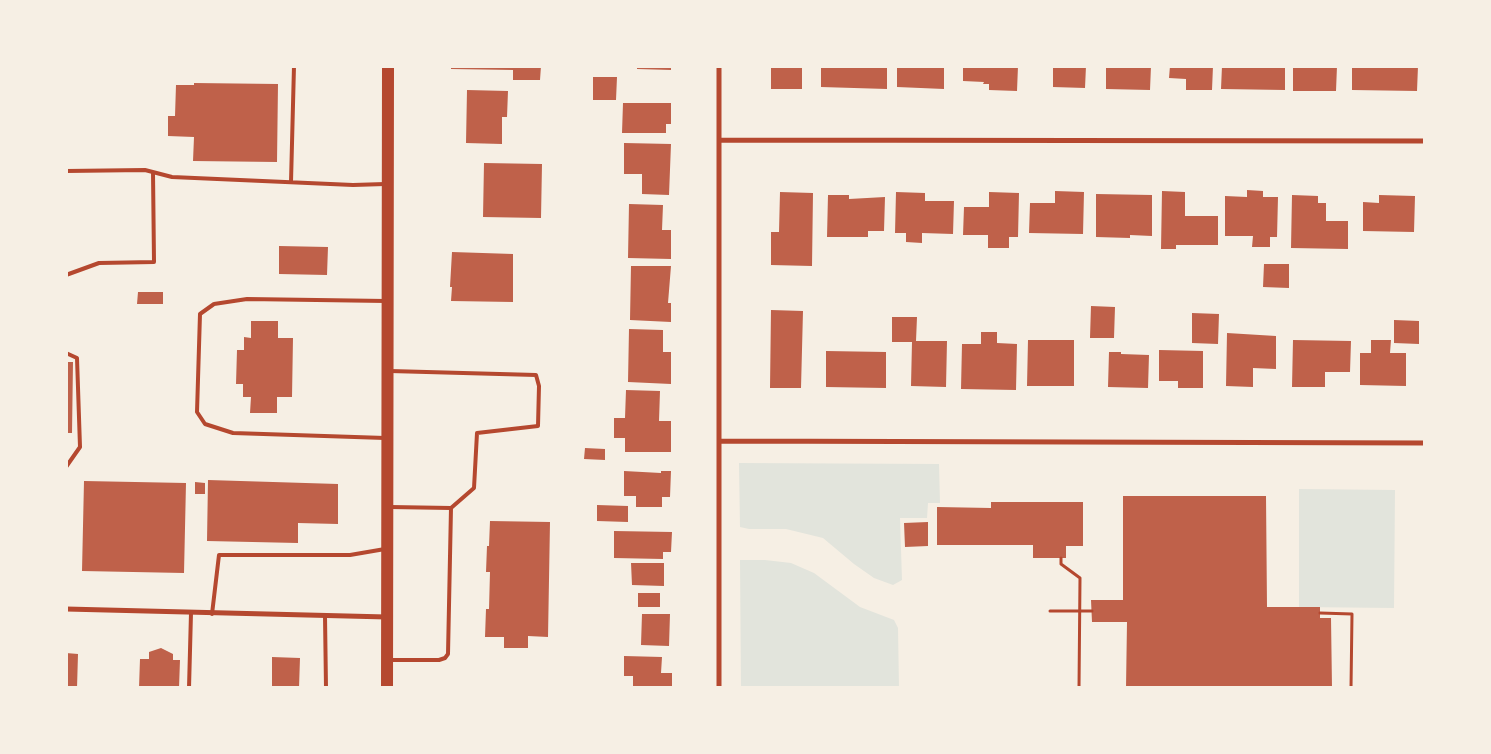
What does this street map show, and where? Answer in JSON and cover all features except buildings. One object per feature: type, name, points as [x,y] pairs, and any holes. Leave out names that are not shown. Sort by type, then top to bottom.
[{"type":"main road","points":[[388,66],[388,688]]},
{"type":"street","points":[[719,66],[719,688]]},
{"type":"street","points":[[719,140],[1425,141]]},
{"type":"street","points":[[720,441],[1425,442]]},
{"type":"street","points":[[66,609],[388,617]]},
{"type":"lane","points":[[291,182],[294,66]]},
{"type":"lane","points":[[66,171],[145,170],[172,177],[353,185],[388,184]]},
{"type":"lane","points":[[66,275],[99,263],[154,262],[153,172]]},
{"type":"lane","points":[[388,301],[247,299],[214,304],[200,314],[197,412],[206,424],[233,432],[388,438]]},
{"type":"lane","points":[[66,353],[77,358],[80,447],[66,467]]},
{"type":"lane","points":[[388,371],[536,375],[539,386],[538,426],[477,433],[474,488],[451,508],[388,507]]},
{"type":"lane","points":[[388,660],[440,660],[448,654],[451,508]]},
{"type":"lane","points":[[212,614],[219,555],[350,555],[388,549]]},
{"type":"lane","points":[[189,688],[191,613]]},
{"type":"lane","points":[[325,616],[326,688]]},
{"type":"path","points":[[1061,558],[1061,564],[1080,578],[1079,688]]},
{"type":"path","points":[[1050,612],[1092,612]]},
{"type":"path","points":[[1320,613],[1352,614],[1352,688]]},
{"type":"shaded area","points":[[739,463],[939,464],[940,503],[928,503],[927,518],[900,518],[902,580],[893,585],[874,578],[823,538],[786,529],[749,529],[740,527]]},
{"type":"shaded area","points":[[1299,489],[1395,490],[1394,608],[1299,607]]},
{"type":"shaded area","points":[[740,560],[791,563],[814,573],[860,607],[894,620],[898,628],[899,688],[741,688]]}]
